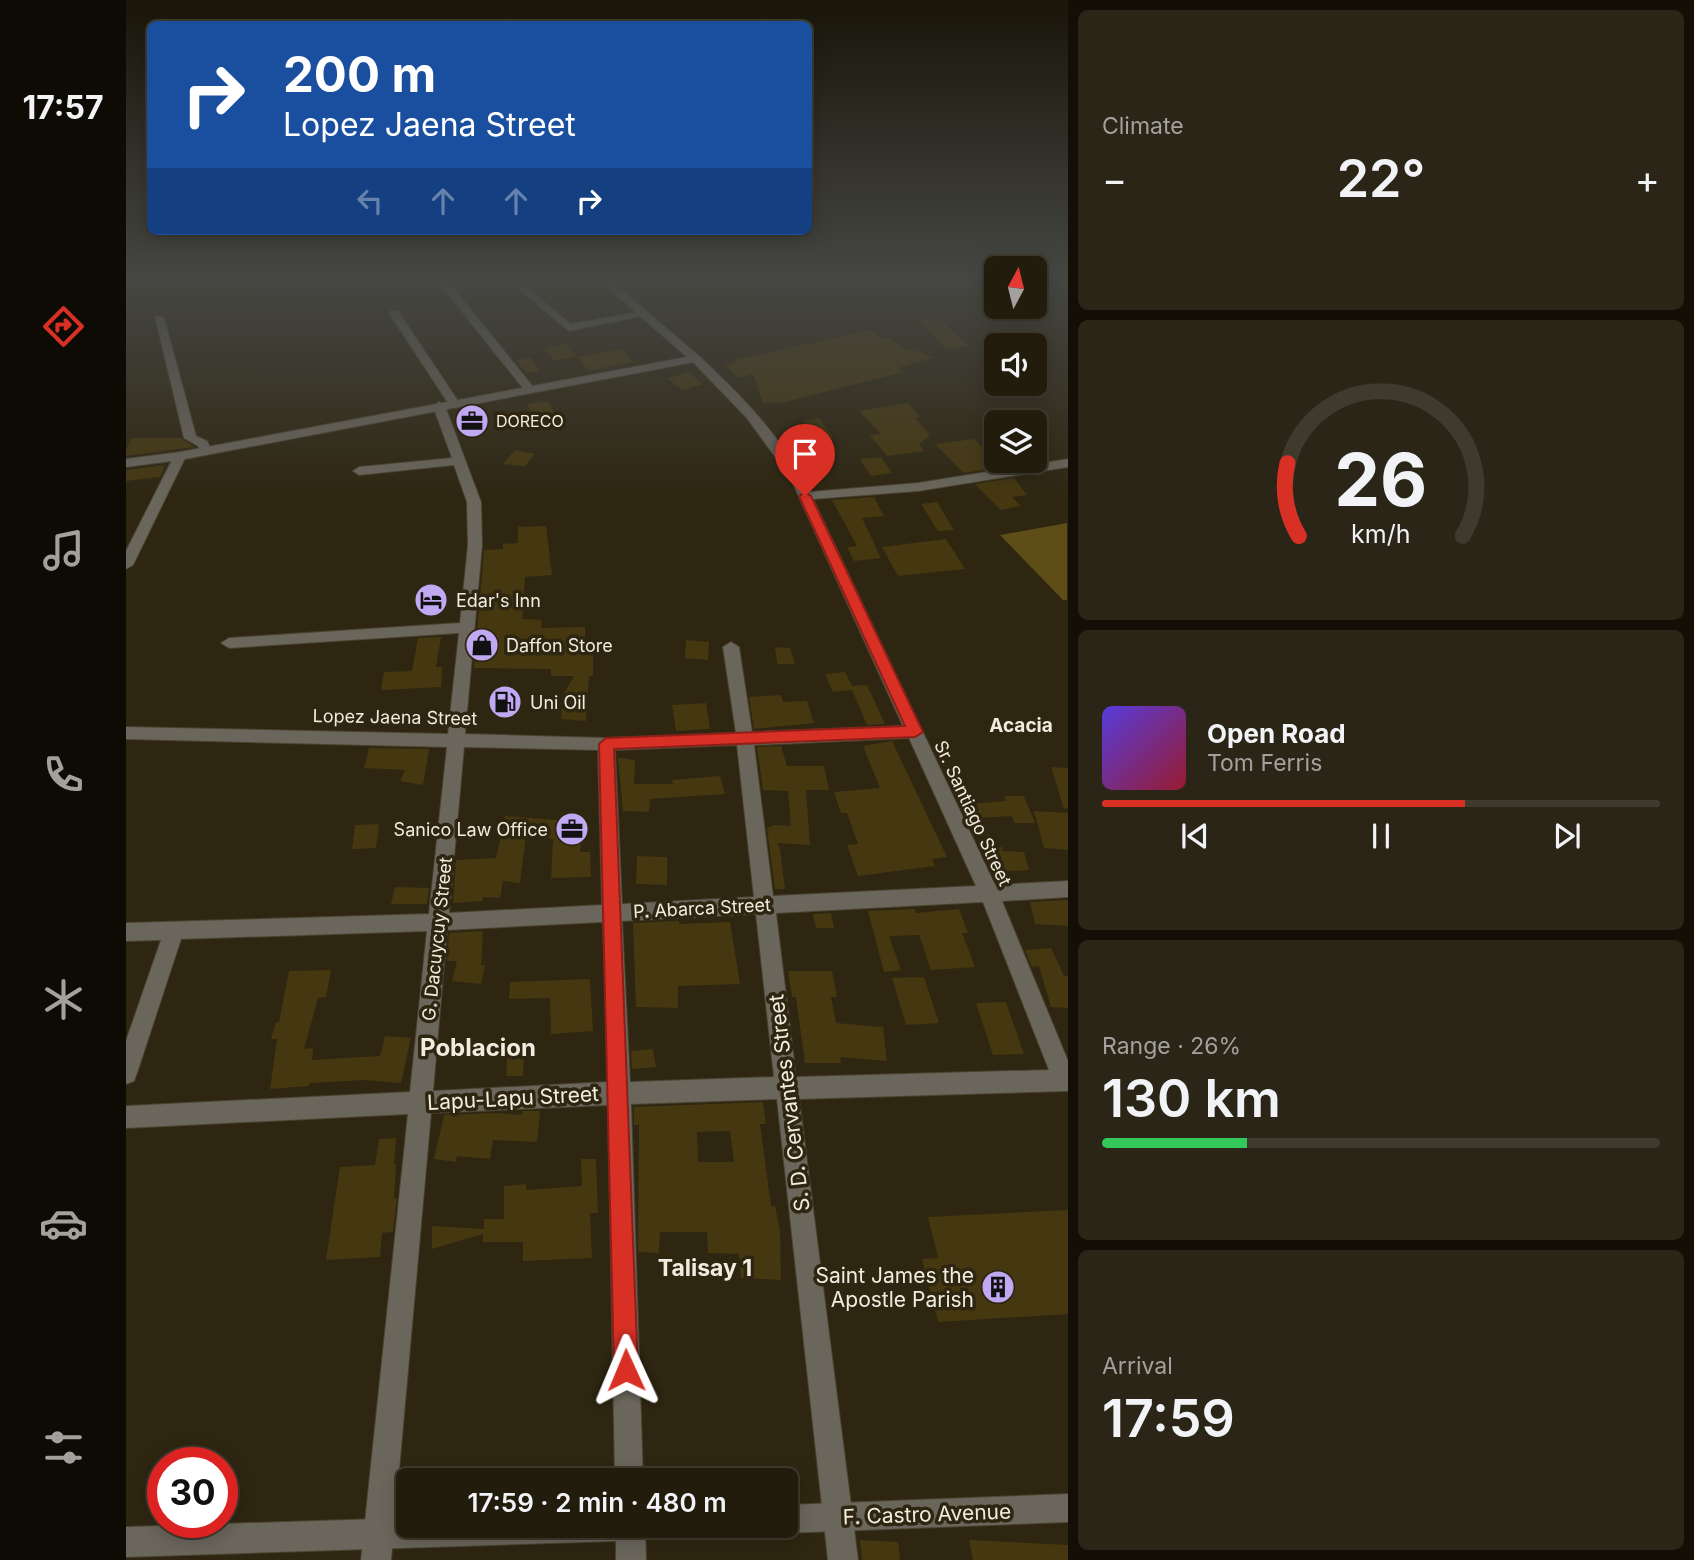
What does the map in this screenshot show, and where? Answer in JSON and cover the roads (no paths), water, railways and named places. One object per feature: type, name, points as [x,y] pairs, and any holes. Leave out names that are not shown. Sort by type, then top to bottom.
[{"type":"street","points":[[168,352],[190,438],[203,444],[206,451]]},
{"type":"street","name":"G. Dacuycuy Street","points":[[377,1547],[458,740],[465,628],[476,520],[474,502],[447,405],[416,352]]},
{"type":"street","points":[[499,352],[530,390]]},
{"type":"street","name":"Sr. Santiago Street","points":[[688,352],[769,433],[805,496],[989,893],[1066,1080]]},
{"type":"street","points":[[126,463],[180,456],[696,359]]},
{"type":"street","points":[[126,565],[180,456]]},
{"type":"street","points":[[359,471],[461,461]]},
{"type":"street","points":[[805,496],[918,487],[1068,463]]},
{"type":"street","points":[[229,643],[465,628]]},
{"type":"street","name":"S. D. Cervantes Street","points":[[731,647],[746,739],[843,1560]]},
{"type":"street","name":"Lopez Jaena Street","points":[[126,733],[606,744],[915,732]]},
{"type":"street","points":[[606,744],[629,1468]]},
{"type":"street","name":"P. Abarca Street","points":[[126,932],[439,922],[1068,889]]},
{"type":"street","points":[[126,1073],[174,931]]},
{"type":"street","name":"Lapu-Lapu Street","points":[[126,1117],[619,1093],[1066,1080]]},
{"type":"street","name":"F. Castro Avenue","points":[[798,1519],[1068,1508]]},
{"type":"street","points":[[126,1542],[377,1547],[482,1538]]},
{"type":"street","points":[[630,1538],[631,1560]]},
{"type":"place","name":"DORECO","points":[[472,421]]},
{"type":"place","name":"Edar's Inn","points":[[431,600]]},
{"type":"place","name":"Daffon Store","points":[[482,645]]},
{"type":"place","name":"Uni Oil","points":[[505,702]]},
{"type":"place","name":"Sanico Law Office","points":[[572,829]]},
{"type":"place","name":"Saint James the Apostle Parish","points":[[998,1287]]},
{"type":"district","name":"Acacia","points":[[1021,725]]},
{"type":"district","name":"Poblacion","points":[[478,1047]]},
{"type":"district","name":"Talisay 1","points":[[705,1268]]}]
